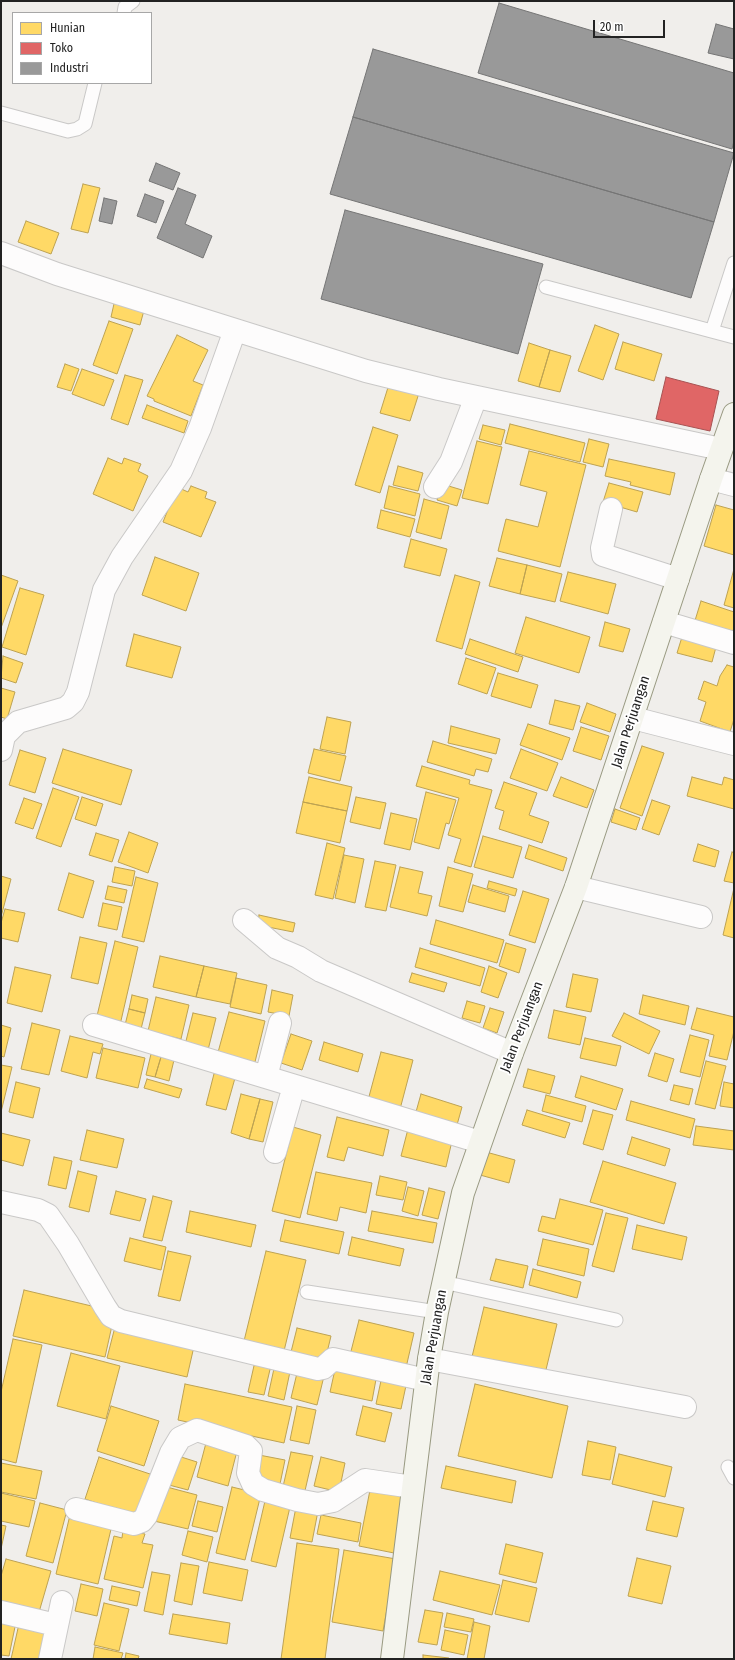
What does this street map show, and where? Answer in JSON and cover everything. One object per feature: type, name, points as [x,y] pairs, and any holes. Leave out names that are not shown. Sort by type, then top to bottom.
[{"type":"street","points":[[1,253],[57,274],[303,353],[366,371],[476,397],[721,449]]},
{"type":"street","points":[[1,750],[4,736],[18,722],[66,708],[73,702],[78,692],[104,590],[122,557],[181,471],[200,428],[235,330]]},
{"type":"street","points":[[435,487],[451,462],[476,397]]},
{"type":"street","name":"Jalan Perjuangan","points":[[392,1659],[428,1369],[437,1312],[463,1193],[512,1053],[576,887],[721,449],[734,414]]},
{"type":"street","points":[[711,479],[734,485]]},
{"type":"street","points":[[612,509],[602,548],[603,555],[678,579]]},
{"type":"street","points":[[664,622],[734,642]]},
{"type":"street","points":[[633,718],[734,744]]},
{"type":"street","points":[[576,887],[701,917]]},
{"type":"street","points":[[244,920],[276,948],[298,957],[321,971],[512,1053]]},
{"type":"street","points":[[266,1077],[280,1023]]},
{"type":"street","points":[[94,1025],[480,1142]]},
{"type":"street","points":[[275,1152],[294,1086]]},
{"type":"street","points":[[1,1202],[38,1210],[48,1215],[111,1316],[121,1321],[318,1369],[323,1368],[333,1360],[428,1369],[685,1407]]},
{"type":"street","points":[[76,1509],[134,1524],[142,1521],[146,1516],[171,1453],[180,1438],[197,1430],[246,1446],[251,1451],[248,1473],[253,1484],[263,1490],[297,1500],[318,1504],[332,1501],[366,1480],[413,1487]]},
{"type":"street","points":[[50,1659],[62,1602]]},
{"type":"street","points":[[1,1612],[56,1625]]},
{"type":"lane","points":[[124,12],[125,8],[133,1]]},
{"type":"lane","points":[[1,114],[68,131],[77,130],[84,124],[95,84]]},
{"type":"lane","points":[[712,330],[734,264]]},
{"type":"lane","points":[[546,286],[734,337]]},
{"type":"lane","points":[[443,1282],[616,1320]]},
{"type":"lane","points":[[307,1292],[437,1312]]},
{"type":"building: Hunian","points":[[83,184],[100,188],[88,233],[71,229]]},
{"type":"building: Hunian","points":[[26,221],[59,233],[51,254],[18,242]]},
{"type":"building: Hunian","points":[[116,295],[146,303],[140,325],[111,317]]},
{"type":"building: Hunian","points":[[109,321],[133,329],[117,374],[93,365]]},
{"type":"building: Hunian","points":[[595,325],[619,334],[603,380],[578,371]]},
{"type":"building: Hunian","points":[[177,335],[208,350],[193,381],[203,385],[191,416],[154,401],[154,399],[147,396]]},
{"type":"building: Hunian","points":[[623,342],[662,354],[654,381],[615,369]]},
{"type":"building: Hunian","points":[[529,343],[550,350],[539,387],[518,381]]},
{"type":"building: Hunian","points":[[550,350],[571,356],[560,392],[539,387]]},
{"type":"building: Hunian","points":[[65,364],[79,369],[71,391],[57,387]]},
{"type":"building: Hunian","points":[[82,369],[114,380],[104,406],[72,394]]},
{"type":"building: Hunian","points":[[125,375],[143,380],[128,425],[111,419]]},
{"type":"building: Hunian","points":[[390,381],[420,390],[410,421],[380,413]]},
{"type":"building: Hunian","points":[[147,405],[188,421],[184,433],[142,418]]},
{"type":"building: Hunian","points":[[510,424],[585,443],[580,462],[505,443]]},
{"type":"building: Hunian","points":[[483,425],[505,430],[501,445],[479,439]]},
{"type":"building: Hunian","points":[[373,427],[398,435],[380,493],[355,485]]},
{"type":"building: Hunian","points":[[589,439],[609,444],[603,467],[583,462]]},
{"type":"building: Hunian","points":[[477,441],[502,447],[488,504],[462,498]]},
{"type":"building: Hunian","points":[[529,451],[586,465],[560,567],[498,551],[506,519],[538,527],[547,492],[520,485]]},
{"type":"building: Hunian","points":[[108,458],[122,464],[124,458],[141,464],[138,471],[148,476],[133,511],[93,494]]},
{"type":"building: Hunian","points":[[609,459],[675,473],[670,495],[630,485],[631,482],[605,476]]},
{"type":"building: Hunian","points":[[398,466],[423,473],[418,491],[393,485]]},
{"type":"building: Hunian","points":[[609,483],[643,492],[637,512],[603,502]]},
{"type":"building: Hunian","points":[[442,484],[462,490],[457,506],[437,500]]},
{"type":"building: Hunian","points":[[191,486],[207,492],[205,498],[216,502],[201,537],[163,522],[177,487],[188,492]]},
{"type":"building: Hunian","points":[[389,486],[420,494],[415,516],[384,508]]},
{"type":"building: Hunian","points":[[424,499],[449,506],[441,539],[416,532]]},
{"type":"building: Hunian","points":[[716,505],[734,510],[734,555],[704,546]]},
{"type":"building: Hunian","points":[[381,510],[415,519],[410,537],[377,528]]},
{"type":"building: Hunian","points":[[411,539],[447,549],[440,576],[404,567]]},
{"type":"building: Hunian","points":[[155,557],[199,573],[186,611],[142,595]]},
{"type":"building: Hunian","points":[[497,558],[527,565],[520,594],[489,586]]},
{"type":"building: Hunian","points":[[527,565],[562,574],[555,602],[520,594]]},
{"type":"building: Hunian","points":[[734,569],[734,608],[724,605]]},
{"type":"building: Hunian","points":[[568,572],[616,584],[608,614],[560,601]]},
{"type":"building: Hunian","points":[[1,575],[18,581],[1,628]]},
{"type":"building: Hunian","points":[[455,575],[480,582],[462,649],[436,641]]},
{"type":"building: Hunian","points":[[20,588],[44,595],[26,655],[2,647]]},
{"type":"building: Hunian","points":[[701,601],[734,612],[734,628],[730,639],[693,627]]},
{"type":"building: Hunian","points":[[526,617],[590,637],[579,673],[515,653]]},
{"type":"building: Hunian","points":[[605,622],[630,629],[623,652],[599,646]]},
{"type":"building: Hunian","points":[[134,634],[181,647],[172,678],[126,666]]},
{"type":"building: Hunian","points":[[682,637],[716,647],[712,662],[677,653]]},
{"type":"building: Hunian","points":[[470,639],[523,657],[518,672],[465,654]]},
{"type":"building: Hunian","points":[[3,656],[23,663],[16,683],[1,678]]},
{"type":"building: Hunian","points":[[466,658],[496,668],[487,694],[458,684]]},
{"type":"building: Hunian","points":[[727,665],[734,667],[734,719],[730,732],[700,721],[706,702],[698,699],[704,681],[717,686],[720,676]]},
{"type":"building: Hunian","points":[[498,673],[538,685],[531,708],[491,696]]},
{"type":"building: Hunian","points":[[1,688],[15,692],[7,719],[1,717]]},
{"type":"building: Hunian","points":[[555,700],[580,706],[573,730],[549,724]]},
{"type":"building: Hunian","points":[[587,703],[616,714],[610,732],[580,722]]},
{"type":"building: Hunian","points":[[327,717],[351,722],[345,754],[320,749]]},
{"type":"building: Hunian","points":[[528,724],[570,738],[562,760],[520,745]]},
{"type":"building: Hunian","points":[[451,726],[500,739],[496,754],[448,743]]},
{"type":"building: Hunian","points":[[581,727],[609,736],[601,760],[573,751]]},
{"type":"building: Hunian","points":[[433,741],[492,759],[488,772],[476,769],[474,776],[427,762]]},
{"type":"building: Hunian","points":[[642,746],[664,753],[642,816],[620,808]]},
{"type":"building: Hunian","points":[[63,749],[132,770],[121,805],[52,783]]},
{"type":"building: Hunian","points":[[314,749],[346,756],[340,781],[308,773]]},
{"type":"building: Hunian","points":[[521,749],[558,763],[547,791],[510,778]]},
{"type":"building: Hunian","points":[[20,750],[46,758],[35,793],[9,785]]},
{"type":"building: Hunian","points":[[422,766],[470,780],[469,784],[492,790],[471,867],[454,862],[461,839],[448,835],[459,798],[416,786]]},
{"type":"building: Hunian","points":[[309,777],[352,787],[347,811],[303,802]]},
{"type":"building: Hunian","points":[[561,777],[594,790],[587,808],[553,796]]},
{"type":"building: Hunian","points":[[692,777],[722,785],[724,777],[734,780],[734,809],[687,796]]},
{"type":"building: Hunian","points":[[504,782],[537,793],[529,815],[549,822],[542,843],[499,829],[504,811],[495,808]]},
{"type":"building: Hunian","points":[[53,788],[79,797],[61,847],[36,838]]},
{"type":"building: Hunian","points":[[426,792],[456,800],[449,824],[446,823],[439,849],[414,842]]},
{"type":"building: Hunian","points":[[82,797],[103,804],[96,826],[75,819]]},
{"type":"building: Hunian","points":[[356,797],[386,803],[380,829],[350,822]]},
{"type":"building: Hunian","points":[[24,798],[42,804],[33,829],[15,823]]},
{"type":"building: Hunian","points":[[652,800],[670,806],[659,835],[642,829]]},
{"type":"building: Hunian","points":[[303,802],[347,811],[340,843],[296,833]]},
{"type":"building: Hunian","points":[[615,809],[640,818],[636,830],[611,822]]},
{"type":"building: Hunian","points":[[391,813],[417,819],[410,850],[384,844]]},
{"type":"building: Hunian","points":[[129,832],[158,843],[148,873],[118,862]]},
{"type":"building: Hunian","points":[[96,833],[119,840],[112,862],[89,855]]},
{"type":"building: Hunian","points":[[483,836],[522,847],[513,878],[474,867]]},
{"type":"building: Hunian","points":[[327,843],[345,848],[333,899],[315,895]]},
{"type":"building: Hunian","points":[[698,844],[719,851],[715,867],[693,861]]},
{"type":"building: Hunian","points":[[529,845],[567,858],[563,871],[525,858]]},
{"type":"building: Hunian","points":[[732,852],[734,853],[734,883],[724,881]]},
{"type":"building: Hunian","points":[[344,855],[364,859],[355,903],[335,898]]},
{"type":"building: Hunian","points":[[375,861],[396,865],[386,911],[365,907]]},
{"type":"building: Hunian","points":[[115,867],[135,871],[132,886],[112,882]]},
{"type":"building: Hunian","points":[[400,867],[423,872],[418,893],[432,896],[427,916],[390,907]]},
{"type":"building: Hunian","points":[[448,867],[473,874],[463,912],[439,906]]},
{"type":"building: Hunian","points":[[69,873],[94,881],[83,918],[58,910]]},
{"type":"building: Hunian","points":[[1,876],[11,879],[1,917]]},
{"type":"building: Hunian","points":[[136,877],[158,883],[144,942],[122,937]]},
{"type":"building: Hunian","points":[[489,881],[517,889],[515,896],[487,888]]},
{"type":"building: Hunian","points":[[473,885],[509,896],[505,912],[468,902]]},
{"type":"building: Hunian","points":[[108,886],[127,890],[124,903],[105,899]]},
{"type":"building: Hunian","points":[[734,888],[734,938],[723,935]]},
{"type":"building: Hunian","points":[[523,891],[549,899],[535,943],[509,935]]},
{"type":"building: Hunian","points":[[103,903],[122,907],[117,930],[98,926]]},
{"type":"building: Hunian","points":[[5,909],[25,913],[18,942],[1,938],[1,923]]},
{"type":"building: Hunian","points":[[259,915],[295,923],[293,932],[258,925]]},
{"type":"building: Hunian","points":[[436,920],[504,940],[497,963],[430,944]]},
{"type":"building: Hunian","points":[[80,937],[107,943],[98,984],[71,978]]},
{"type":"building: Hunian","points":[[115,941],[138,947],[120,1025],[96,1020]]},
{"type":"building: Hunian","points":[[506,943],[526,949],[519,973],[499,966]]},
{"type":"building: Hunian","points":[[420,948],[485,968],[480,986],[415,967]]},
{"type":"building: Hunian","points":[[160,956],[204,966],[196,997],[153,987]]},
{"type":"building: Hunian","points":[[204,966],[237,973],[230,1004],[196,997]]},
{"type":"building: Hunian","points":[[489,966],[507,973],[498,998],[481,992]]},
{"type":"building: Hunian","points":[[15,967],[51,975],[42,1012],[7,1003]]},
{"type":"building: Hunian","points":[[412,973],[447,983],[444,992],[409,982]]},
{"type":"building: Hunian","points":[[573,974],[598,979],[591,1012],[566,1007]]},
{"type":"building: Hunian","points":[[236,978],[267,985],[261,1014],[230,1007]]},
{"type":"building: Hunian","points":[[272,990],[293,995],[289,1016],[268,1012]]},
{"type":"building: Hunian","points":[[132,995],[148,999],[145,1013],[129,1009]]},
{"type":"building: Hunian","points":[[643,995],[689,1006],[685,1025],[639,1014]]},
{"type":"building: Hunian","points":[[156,997],[189,1005],[181,1039],[148,1031]]},
{"type":"building: Hunian","points":[[467,1001],[485,1006],[480,1023],[462,1018]]},
{"type":"building: Hunian","points":[[490,1008],[504,1012],[497,1033],[483,1028]]},
{"type":"building: Hunian","points":[[697,1008],[734,1017],[734,1031],[727,1060],[709,1056],[714,1035],[691,1029]]},
{"type":"building: Hunian","points":[[129,1009],[145,1013],[140,1033],[124,1029]]},
{"type":"building: Hunian","points":[[554,1010],[586,1017],[580,1045],[548,1038]]},
{"type":"building: Hunian","points":[[229,1012],[265,1021],[254,1066],[217,1056]]},
{"type":"building: Hunian","points":[[193,1013],[216,1018],[207,1054],[184,1049]]},
{"type":"building: Hunian","points":[[624,1013],[660,1031],[649,1054],[612,1036]]},
{"type":"building: Hunian","points":[[32,1023],[60,1030],[49,1075],[21,1069]]},
{"type":"building: Hunian","points":[[1,1025],[11,1028],[4,1057],[1,1056]]},
{"type":"building: Hunian","points":[[291,1034],[312,1041],[302,1070],[281,1063]]},
{"type":"building: Hunian","points":[[690,1035],[709,1040],[700,1077],[680,1072]]},
{"type":"building: Hunian","points":[[70,1036],[103,1044],[100,1054],[93,1052],[87,1078],[61,1071]]},
{"type":"building: Hunian","points":[[585,1038],[621,1046],[616,1066],[580,1058]]},
{"type":"building: Hunian","points":[[324,1042],[363,1054],[358,1072],[319,1060]]},
{"type":"building: Hunian","points":[[103,1048],[145,1058],[138,1088],[96,1078]]},
{"type":"building: Hunian","points":[[381,1052],[413,1060],[399,1113],[367,1104]]},
{"type":"building: Hunian","points":[[655,1053],[674,1059],[667,1082],[648,1076]]},
{"type":"building: Hunian","points":[[151,1054],[161,1057],[155,1077],[146,1075]]},
{"type":"building: Hunian","points":[[161,1057],[174,1060],[169,1081],[155,1077]]},
{"type":"building: Hunian","points":[[706,1061],[726,1066],[715,1109],[695,1104]]},
{"type":"building: Hunian","points":[[1,1065],[12,1067],[1,1112]]},
{"type":"building: Hunian","points":[[216,1066],[237,1071],[226,1110],[206,1105]]},
{"type":"building: Hunian","points":[[528,1069],[555,1076],[550,1094],[523,1087]]},
{"type":"building: Hunian","points":[[581,1076],[623,1089],[616,1110],[575,1097]]},
{"type":"building: Hunian","points":[[147,1079],[182,1089],[179,1098],[144,1088]]},
{"type":"building: Hunian","points":[[16,1082],[40,1088],[33,1118],[9,1112]]},
{"type":"building: Hunian","points":[[724,1082],[734,1084],[734,1108],[720,1106]]},
{"type":"building: Hunian","points":[[674,1085],[693,1089],[689,1105],[670,1100]]},
{"type":"building: Hunian","points":[[241,1094],[260,1099],[249,1139],[231,1133]]},
{"type":"building: Hunian","points":[[421,1094],[462,1107],[455,1132],[414,1119]]},
{"type":"building: Hunian","points":[[546,1095],[586,1106],[582,1122],[542,1111]]},
{"type":"building: Hunian","points":[[260,1099],[273,1102],[263,1142],[249,1139]]},
{"type":"building: Hunian","points":[[631,1101],[695,1119],[690,1138],[626,1120]]},
{"type":"building: Hunian","points":[[527,1110],[570,1123],[565,1138],[522,1125]]},
{"type":"building: Hunian","points":[[593,1110],[613,1115],[603,1150],[583,1144]]},
{"type":"building: Hunian","points":[[337,1117],[389,1130],[383,1156],[348,1147],[344,1161],[327,1157]]},
{"type":"building: Hunian","points":[[696,1126],[734,1131],[734,1150],[693,1145]]},
{"type":"building: Hunian","points":[[293,1127],[321,1135],[300,1218],[272,1211]]},
{"type":"building: Hunian","points":[[408,1129],[452,1141],[446,1167],[401,1156]]},
{"type":"building: Hunian","points":[[87,1130],[124,1139],[117,1168],[80,1160]]},
{"type":"building: Hunian","points":[[1,1133],[30,1140],[23,1166],[1,1160]]},
{"type":"building: Hunian","points":[[632,1137],[670,1149],[665,1166],[627,1154]]},
{"type":"building: Hunian","points":[[486,1152],[515,1160],[509,1183],[480,1175]]},
{"type":"building: Hunian","points":[[54,1157],[72,1161],[66,1189],[48,1185]]},
{"type":"building: Hunian","points":[[603,1161],[676,1183],[664,1224],[590,1202]]},
{"type":"building: Hunian","points":[[78,1171],[97,1176],[89,1212],[69,1207]]},
{"type":"building: Hunian","points":[[316,1172],[372,1183],[366,1213],[340,1207],[337,1221],[307,1214]]},
{"type":"building: Hunian","points":[[380,1176],[407,1182],[403,1200],[376,1195]]},
{"type":"building: Hunian","points":[[408,1187],[424,1191],[418,1216],[402,1211]]},
{"type":"building: Hunian","points":[[429,1188],[445,1192],[438,1219],[422,1215]]},
{"type":"building: Hunian","points":[[116,1191],[146,1199],[140,1221],[110,1214]]},
{"type":"building: Hunian","points":[[153,1196],[172,1201],[162,1241],[143,1237]]},
{"type":"building: Hunian","points":[[560,1199],[603,1210],[593,1245],[538,1231],[542,1216],[555,1219]]},
{"type":"building: Hunian","points":[[190,1211],[256,1225],[251,1247],[186,1232]]},
{"type":"building: Hunian","points":[[372,1211],[437,1223],[433,1243],[368,1231]]},
{"type":"building: Hunian","points":[[606,1213],[628,1218],[614,1272],[592,1266]]},
{"type":"building: Hunian","points":[[285,1220],[344,1232],[339,1254],[280,1241]]},
{"type":"building: Hunian","points":[[637,1225],[687,1237],[682,1260],[632,1249]]},
{"type":"building: Hunian","points":[[352,1237],[404,1249],[400,1266],[348,1255]]},
{"type":"building: Hunian","points":[[130,1238],[166,1247],[161,1270],[124,1261]]},
{"type":"building: Hunian","points":[[543,1239],[589,1249],[584,1276],[537,1265]]},
{"type":"building: Hunian","points":[[168,1251],[191,1256],[180,1301],[158,1296]]},
{"type":"building: Hunian","points":[[266,1251],[306,1260],[284,1351],[244,1341]]},
{"type":"building: Hunian","points":[[496,1259],[528,1266],[523,1288],[490,1280]]},
{"type":"building: Hunian","points":[[533,1269],[581,1282],[577,1298],[529,1285]]},
{"type":"building: Hunian","points":[[24,1290],[100,1308],[98,1317],[113,1321],[105,1357],[13,1336]]},
{"type":"building: Hunian","points":[[484,1307],[557,1324],[544,1378],[471,1361]]},
{"type":"building: Hunian","points":[[359,1320],[414,1333],[405,1372],[349,1359]]},
{"type":"building: Hunian","points":[[116,1323],[195,1342],[187,1377],[107,1358]]},
{"type":"building: Hunian","points":[[297,1328],[331,1336],[324,1365],[290,1356]]},
{"type":"building: Hunian","points":[[13,1339],[42,1345],[16,1463],[1,1459],[1,1392]]},
{"type":"building: Hunian","points":[[71,1353],[120,1366],[106,1419],[57,1406]]},
{"type":"building: Hunian","points":[[256,1357],[272,1361],[264,1395],[248,1392]]},
{"type":"building: Hunian","points":[[275,1364],[291,1367],[284,1400],[268,1396]]},
{"type":"building: Hunian","points":[[336,1365],[377,1374],[372,1401],[330,1392]]},
{"type":"building: Hunian","points":[[298,1369],[324,1376],[317,1405],[291,1398]]},
{"type":"building: Hunian","points":[[382,1376],[407,1381],[401,1409],[376,1404]]},
{"type":"building: Hunian","points":[[185,1384],[292,1407],[284,1443],[178,1420]]},
{"type":"building: Hunian","points":[[475,1384],[568,1406],[552,1478],[458,1456]]},
{"type":"building: Hunian","points":[[111,1406],[159,1421],[144,1466],[97,1451]]},
{"type":"building: Hunian","points":[[297,1406],[316,1410],[309,1444],[290,1440]]},
{"type":"building: Hunian","points":[[363,1406],[392,1413],[385,1442],[356,1435]]},
{"type":"building: Hunian","points":[[588,1441],[616,1447],[610,1480],[582,1475]]},
{"type":"building: Hunian","points":[[206,1443],[237,1451],[228,1486],[197,1477]]},
{"type":"building: Hunian","points":[[291,1452],[313,1456],[304,1495],[282,1491]]},
{"type":"building: Hunian","points":[[619,1454],[672,1467],[665,1497],[612,1484]]},
{"type":"building: Hunian","points":[[259,1455],[285,1460],[280,1484],[253,1479]]},
{"type":"building: Hunian","points":[[178,1456],[197,1462],[188,1490],[169,1485]]},
{"type":"building: Hunian","points":[[99,1457],[153,1475],[137,1517],[85,1499]]},
{"type":"building: Hunian","points":[[321,1457],[345,1463],[339,1492],[314,1486]]},
{"type":"building: Hunian","points":[[1,1463],[42,1471],[36,1499],[1,1492]]},
{"type":"building: Hunian","points":[[446,1466],[516,1481],[512,1503],[441,1488]]},
{"type":"building: Hunian","points":[[163,1486],[197,1495],[188,1529],[154,1521]]},
{"type":"building: Hunian","points":[[232,1487],[261,1494],[245,1560],[216,1553]]},
{"type":"building: Hunian","points":[[370,1490],[410,1498],[399,1554],[359,1546]]},
{"type":"building: Hunian","points":[[1,1493],[35,1501],[29,1527],[1,1521]]},
{"type":"building: Hunian","points":[[198,1501],[223,1507],[217,1532],[192,1526]]},
{"type":"building: Hunian","points":[[265,1501],[290,1507],[276,1567],[251,1561]]},
{"type":"building: Hunian","points":[[653,1501],[684,1508],[677,1537],[646,1530]]},
{"type":"building: Hunian","points":[[40,1503],[67,1510],[53,1563],[26,1556]]},
{"type":"building: Hunian","points":[[296,1507],[318,1511],[312,1542],[290,1538]]},
{"type":"building: Hunian","points":[[70,1515],[112,1525],[98,1584],[56,1574]]},
{"type":"building: Hunian","points":[[321,1515],[361,1523],[358,1542],[317,1534]]},
{"type":"building: Hunian","points":[[1,1525],[6,1526],[1,1549]]},
{"type":"building: Hunian","points":[[123,1530],[145,1534],[142,1543],[153,1545],[143,1588],[104,1579],[114,1536],[122,1538]]},
{"type":"building: Hunian","points":[[188,1531],[213,1537],[207,1562],[182,1555]]},
{"type":"building: Hunian","points":[[297,1543],[339,1549],[325,1659],[281,1659]]},
{"type":"building: Hunian","points":[[506,1544],[543,1553],[536,1583],[499,1574]]},
{"type":"building: Hunian","points":[[344,1550],[396,1559],[383,1631],[332,1622]]},
{"type":"building: Hunian","points":[[637,1558],[671,1566],[662,1604],[628,1596]]},
{"type":"building: Hunian","points":[[6,1559],[51,1571],[37,1619],[1,1609],[1,1576]]},
{"type":"building: Hunian","points":[[209,1562],[248,1570],[242,1601],[203,1593]]},
{"type":"building: Hunian","points":[[181,1563],[199,1566],[192,1605],[174,1601]]},
{"type":"building: Hunian","points":[[440,1571],[500,1585],[492,1615],[433,1600]]},
{"type":"building: Hunian","points":[[152,1572],[170,1575],[163,1615],[144,1611]]},
{"type":"building: Hunian","points":[[503,1580],[537,1588],[529,1622],[495,1614]]},
{"type":"building: Hunian","points":[[81,1584],[103,1589],[97,1616],[75,1611]]},
{"type":"building: Hunian","points":[[112,1586],[140,1592],[137,1606],[109,1600]]},
{"type":"building: Hunian","points":[[104,1603],[129,1609],[119,1651],[94,1645]]},
{"type":"building: Hunian","points":[[425,1610],[443,1613],[437,1645],[418,1642]]},
{"type":"building: Hunian","points":[[447,1613],[474,1619],[471,1632],[444,1627]]},
{"type":"building: Hunian","points":[[173,1614],[230,1623],[227,1644],[169,1634]]},
{"type":"building: Hunian","points":[[1,1620],[16,1622],[9,1656],[1,1655]]},
{"type":"building: Hunian","points":[[474,1622],[490,1626],[484,1659],[467,1659]]},
{"type":"building: Hunian","points":[[19,1624],[47,1630],[41,1659],[11,1659]]},
{"type":"building: Hunian","points":[[445,1630],[468,1635],[464,1655],[441,1650]]},
{"type":"building: Hunian","points":[[95,1647],[123,1653],[121,1659],[93,1659]]},
{"type":"building: Hunian","points":[[126,1653],[139,1656],[138,1659],[125,1659]]},
{"type":"building: Hunian","points":[[423,1655],[449,1658],[449,1659],[423,1659]]},
{"type":"building: Toko","points":[[666,377],[719,391],[710,431],[656,419]]},
{"type":"building: Industri","points":[[499,3],[734,73],[734,141],[732,149],[478,73]]},
{"type":"building: Industri","points":[[716,24],[734,29],[734,59],[708,53]]},
{"type":"building: Industri","points":[[373,49],[734,153],[714,222],[353,117]]},
{"type":"building: Industri","points":[[353,117],[714,222],[691,298],[330,194]]},
{"type":"building: Industri","points":[[156,163],[180,173],[173,190],[149,181]]},
{"type":"building: Industri","points":[[178,188],[196,195],[185,224],[212,236],[203,258],[157,238]]},
{"type":"building: Industri","points":[[145,194],[164,201],[156,223],[137,216]]},
{"type":"building: Industri","points":[[104,198],[117,201],[112,224],[99,221]]},
{"type":"building: Industri","points":[[345,210],[543,264],[518,354],[321,299]]}]
